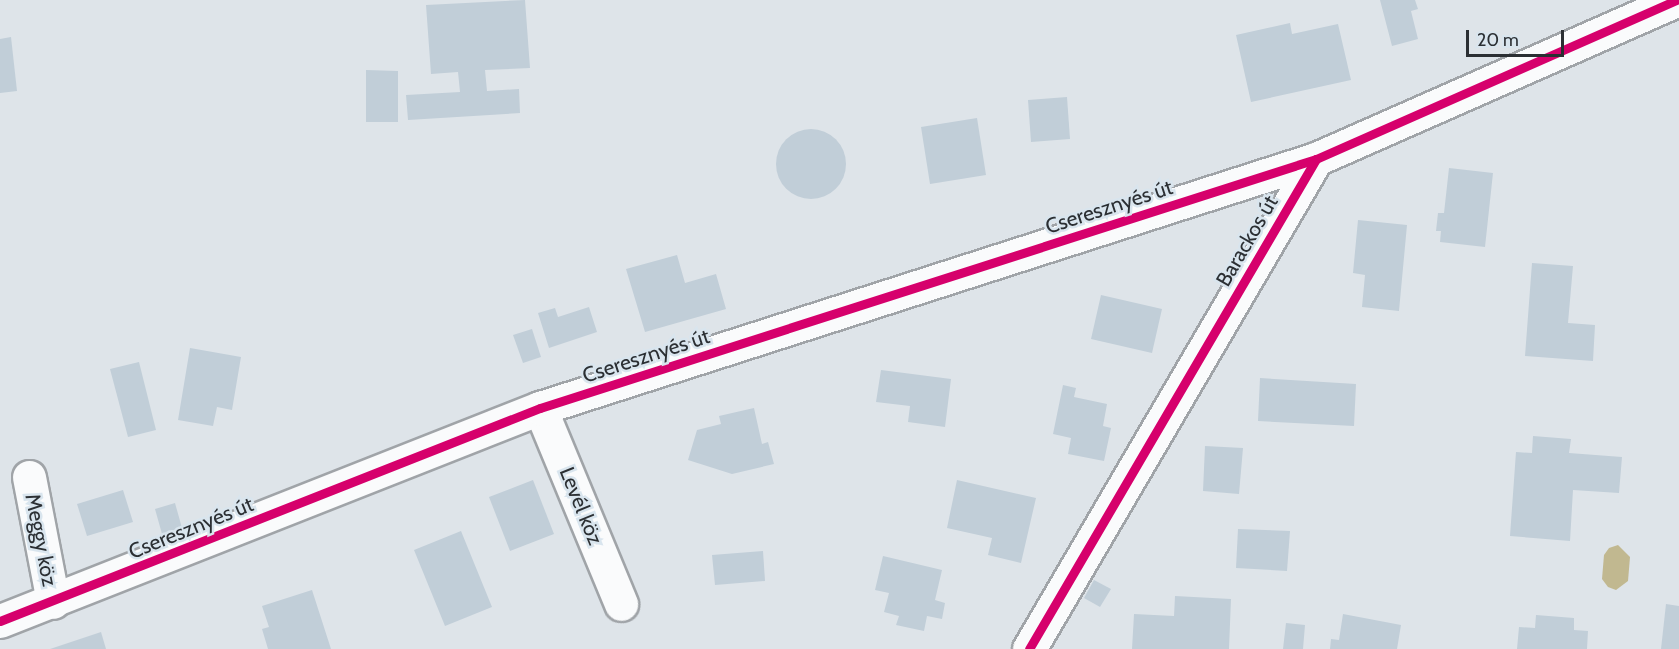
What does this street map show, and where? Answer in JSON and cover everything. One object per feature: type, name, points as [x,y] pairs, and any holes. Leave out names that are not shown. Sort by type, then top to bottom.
[{"type":"street","points":[[1316,159],[1676,0]]},
{"type":"street","name":"Cseresznyés út","points":[[0,621],[540,408],[1316,159]]},
{"type":"street","name":"Barackos út","points":[[1029,649],[1316,159]]},
{"type":"street","name":"Levél köz","points":[[540,408],[621,604]]},
{"type":"street","name":"Meggy köz","points":[[29,477],[53,602]]},
{"type":"shaded area","points":[[1618,545],[1630,557],[1628,581],[1616,590],[1608,587],[1602,579],[1604,555],[1609,548]]},
{"type":"building","points":[[525,0],[530,68],[485,70],[487,91],[519,89],[520,113],[408,120],[406,95],[460,92],[458,72],[431,74],[426,5]]},
{"type":"building","points":[[1380,0],[1415,0],[1418,9],[1411,11],[1418,39],[1392,46]]},
{"type":"building","points":[[1290,23],[1292,34],[1338,24],[1351,80],[1251,102],[1236,35]]},
{"type":"building","points":[[11,37],[17,91],[0,93],[0,39]]},
{"type":"building","points":[[366,70],[398,71],[398,122],[366,122]]},
{"type":"building","points":[[1067,97],[1070,139],[1031,142],[1028,100]]},
{"type":"building","points":[[977,118],[986,175],[930,184],[921,127]]},
{"type":"building","points":[[811,129],[830,135],[840,145],[846,164],[840,183],[830,193],[811,199],[792,193],[782,183],[776,164],[782,145],[792,135]]},
{"type":"building","points":[[1449,168],[1493,173],[1485,247],[1440,242],[1441,231],[1436,231],[1438,213],[1444,213]]},
{"type":"building","points":[[1358,220],[1407,225],[1399,311],[1362,307],[1365,275],[1353,273]]},
{"type":"building","points":[[677,255],[685,283],[716,274],[726,309],[645,332],[626,269]]},
{"type":"building","points":[[1532,263],[1573,266],[1568,323],[1595,325],[1593,361],[1525,356]]},
{"type":"building","points":[[1101,295],[1162,309],[1152,353],[1091,339]]},
{"type":"building","points":[[589,307],[597,332],[549,348],[538,313],[555,308],[558,317]]},
{"type":"building","points":[[532,329],[541,357],[523,363],[513,335]]},
{"type":"building","points":[[190,348],[241,357],[232,410],[217,407],[213,426],[178,420]]},
{"type":"building","points":[[139,362],[156,430],[128,437],[110,369]]},
{"type":"building","points":[[881,370],[951,379],[945,427],[908,422],[910,406],[876,402]]},
{"type":"building","points":[[1260,378],[1356,384],[1354,426],[1258,421]]},
{"type":"building","points":[[1063,385],[1076,388],[1074,397],[1107,404],[1103,426],[1111,428],[1104,461],[1068,454],[1071,438],[1053,434]]},
{"type":"building","points":[[754,408],[762,444],[768,442],[774,464],[732,474],[688,460],[697,430],[721,424],[719,416]]},
{"type":"building","points":[[1533,436],[1571,439],[1569,453],[1622,457],[1619,493],[1573,490],[1570,541],[1510,536],[1516,452],[1532,453]]},
{"type":"building","points":[[1205,446],[1243,448],[1239,494],[1203,491]]},
{"type":"building","points":[[533,480],[554,534],[510,551],[489,497]]},
{"type":"building","points":[[957,480],[1036,498],[1021,563],[988,555],[992,538],[947,528]]},
{"type":"building","points":[[123,490],[133,522],[87,536],[77,504]]},
{"type":"building","points":[[175,503],[182,528],[162,534],[155,509]]},
{"type":"building","points":[[1238,529],[1290,531],[1287,571],[1236,568]]},
{"type":"building","points":[[461,531],[492,607],[445,626],[414,550]]},
{"type":"building","points":[[763,551],[765,581],[715,585],[712,555]]},
{"type":"building","points":[[883,556],[942,570],[935,600],[945,603],[942,619],[927,616],[924,631],[896,625],[899,616],[884,612],[889,593],[875,590]]},
{"type":"building","points":[[1094,580],[1111,589],[1100,607],[1084,598]]},
{"type":"building","points":[[312,590],[331,649],[268,649],[262,629],[269,627],[262,606]]},
{"type":"building","points":[[1175,596],[1231,599],[1229,649],[1132,649],[1134,614],[1174,616]]},
{"type":"building","points":[[1666,604],[1679,606],[1679,649],[1661,649]]},
{"type":"building","points":[[1343,614],[1401,625],[1397,649],[1330,649],[1331,639],[1339,640]]},
{"type":"building","points":[[1536,615],[1574,618],[1574,630],[1588,631],[1587,649],[1517,649],[1519,627],[1535,628]]},
{"type":"building","points":[[1286,623],[1305,625],[1303,649],[1283,649]]},
{"type":"building","points":[[101,632],[106,649],[50,649]]},
{"type":"cycle path","points":[[1029,649],[1316,159],[1676,0]]},
{"type":"cycle path","points":[[0,621],[540,408],[1316,159]]}]
